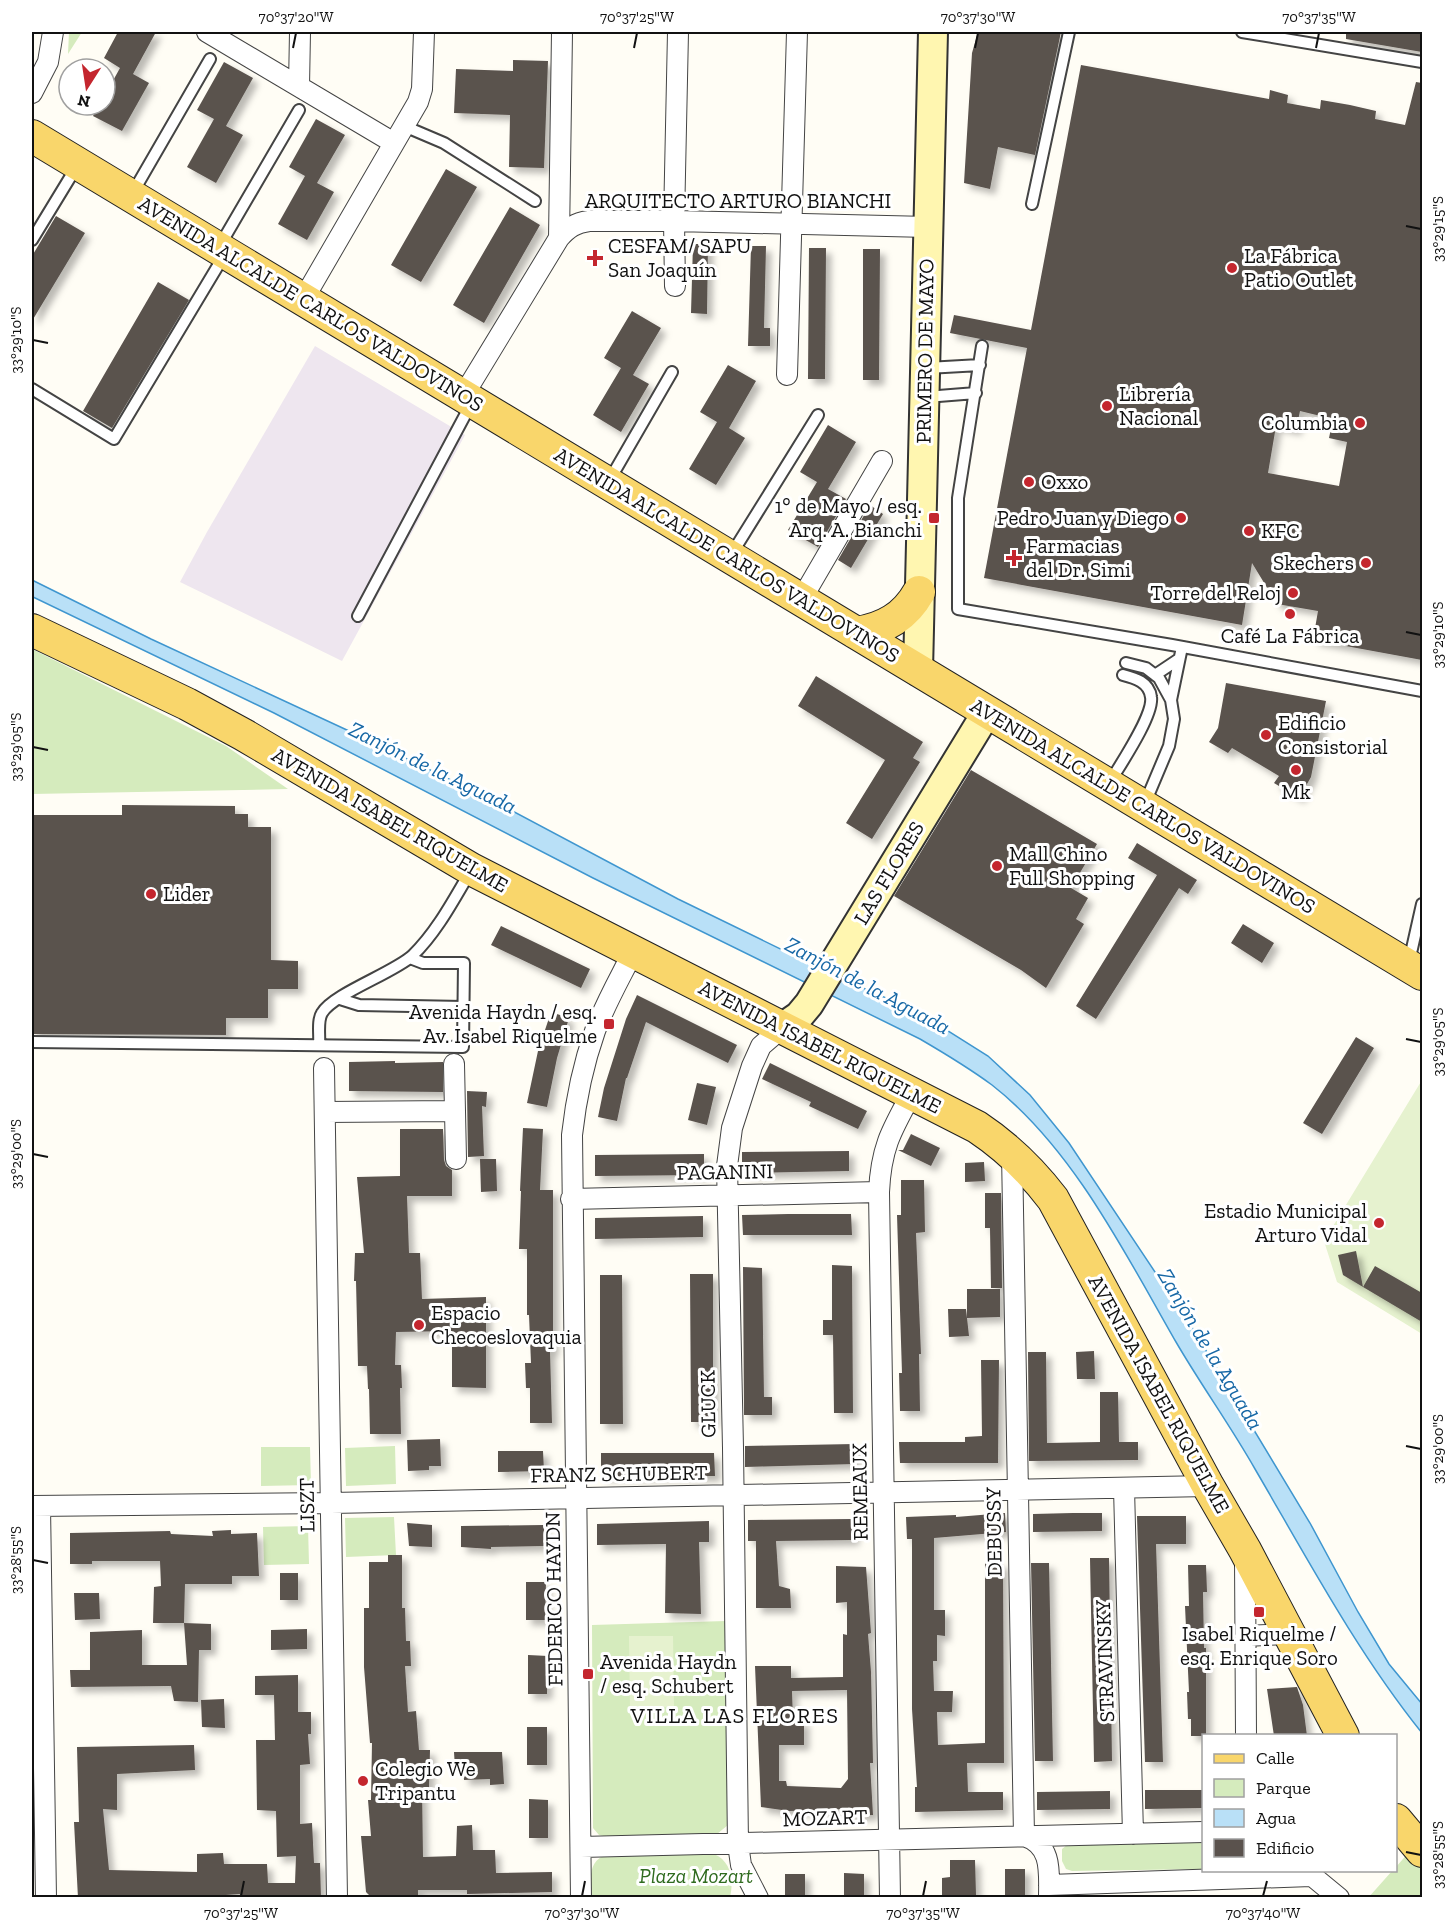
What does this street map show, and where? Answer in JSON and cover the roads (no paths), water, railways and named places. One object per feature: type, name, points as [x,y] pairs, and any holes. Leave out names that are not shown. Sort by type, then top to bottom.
[{"type":"main road","name":"AVENIDA ALCALDE CARLOS VALDOVINOS","points":[[32,136],[1415,969]]},
{"type":"main road","points":[[856,633],[890,623],[907,609],[919,592]]},
{"type":"main road","name":"AVENIDA ISABEL RIQUELME","points":[[32,630],[187,704],[471,869],[977,1127],[1012,1153],[1027,1167],[1053,1199],[1245,1550],[1342,1734]]},
{"type":"main road","points":[[1397,1822],[1422,1851]]},
{"type":"street","points":[[32,93],[48,62],[53,32]]},
{"type":"street","points":[[207,32],[298,86],[399,135]]},
{"type":"street","points":[[298,86],[300,32]]},
{"type":"street","points":[[303,300],[418,102],[422,89],[424,32]]},
{"type":"street","points":[[559,238],[562,32]]},
{"type":"street","points":[[675,286],[678,32]]},
{"type":"street","points":[[788,375],[796,32]]},
{"type":"street","name":"PRIMERO DE MAYO","points":[[918,671],[933,32]]},
{"type":"street","name":"ARQUITECTO ARTURO BIANCHI","points":[[468,399],[559,238],[569,227],[589,220],[928,227]]},
{"type":"street","points":[[801,600],[882,461]]},
{"type":"street","name":"LAS FLORES","points":[[783,1027],[799,1017],[809,1004],[987,712]]},
{"type":"street","name":"FEDERICO HAYDN","points":[[581,1898],[572,1135],[580,1080],[596,1029],[633,952]]},
{"type":"street","name":"GLUCK","points":[[758,1898],[741,1865],[738,1844],[727,1166],[732,1128],[743,1087],[761,1046],[783,1027]]},
{"type":"street","points":[[454,1064],[456,1159]]},
{"type":"street","name":"LISZT","points":[[324,1068],[337,1898]]},
{"type":"street","name":"REMEAUX","points":[[890,1898],[879,1192],[885,1145],[912,1093]]},
{"type":"street","points":[[325,1112],[455,1112]]},
{"type":"street","name":"DEBUSSY","points":[[1012,1153],[1024,1836]]},
{"type":"street","name":"PAGANINI","points":[[571,1199],[879,1192]]},
{"type":"street","name":"FRANZ SCHUBERT","points":[[36,1506],[577,1499],[1208,1486]]},
{"type":"street","name":"STRAVINSKY","points":[[1124,1488],[1133,1834]]},
{"type":"street","points":[[36,1506],[46,1898]]},
{"type":"street","points":[[1245,1550],[1246,1734]]},
{"type":"street","points":[[1245,1636],[1288,1634]]},
{"type":"street","name":"MOZART","points":[[581,1847],[1202,1832]]},
{"type":"street","points":[[1049,1882],[1056,1848],[1072,1835]]},
{"type":"street","points":[[1024,1836],[1042,1848],[1049,1882]]},
{"type":"street","points":[[1049,1882],[1207,1889],[1308,1873],[1339,1898]]},
{"type":"lane","points":[[1032,204],[1068,32]]},
{"type":"lane","points":[[1242,32],[1422,62]]},
{"type":"lane","points":[[131,196],[210,59]]},
{"type":"lane","points":[[32,389],[114,439],[222,251],[299,110]]},
{"type":"lane","points":[[399,135],[444,143],[535,201]]},
{"type":"lane","points":[[32,240],[78,164]]},
{"type":"lane","points":[[982,346],[958,498],[958,609],[1422,691]]},
{"type":"lane","points":[[924,369],[980,365]]},
{"type":"lane","points":[[607,483],[672,372]]},
{"type":"lane","points":[[924,398],[976,393]]},
{"type":"lane","points":[[358,616],[468,399]]},
{"type":"lane","points":[[730,557],[818,415]]},
{"type":"lane","points":[[1171,700],[1182,647]]},
{"type":"lane","points":[[1155,675],[1179,659]]},
{"type":"lane","points":[[1108,785],[1142,728],[1151,704],[1148,688],[1125,669],[1146,668],[1159,678],[1171,700],[1174,719],[1169,746],[1143,806]]},
{"type":"lane","points":[[319,1045],[321,1014],[340,999],[410,958],[429,937],[471,869]]},
{"type":"lane","points":[[1415,969],[1422,904]]},
{"type":"lane","points":[[32,1042],[463,1047],[464,963],[423,963],[410,958]]},
{"type":"lane","points":[[340,999],[359,1005],[463,1007]]},
{"type":"water","points":[[32,580],[151,639],[488,798],[678,899],[840,978],[918,1012],[988,1056],[1030,1095],[1069,1143],[1193,1329],[1310,1523],[1389,1664],[1422,1704],[1422,1733],[1354,1637],[1096,1204],[1048,1140],[992,1085],[920,1039],[593,878],[274,713],[33,597]]},
{"type":"place","name":"CESFAM/ SAPU San Joaquín","points":[[595,258]]},
{"type":"place","name":"La Fábrica Patio Outlet","points":[[1232,268]]},
{"type":"place","name":"Librería Nacional","points":[[1107,406]]},
{"type":"place","name":"Columbia","points":[[1360,423]]},
{"type":"place","name":"Oxxo","points":[[1029,482]]},
{"type":"place","name":"1° de Mayo / esq. Arq. A. Bianchi","points":[[934,518]]},
{"type":"place","name":"Pedro Juan y Diego","points":[[1181,518]]},
{"type":"place","name":"KFC","points":[[1249,531]]},
{"type":"place","name":"Farmacias del Dr. Simi","points":[[1014,558]]},
{"type":"place","name":"Skechers","points":[[1366,563]]},
{"type":"place","name":"Torre del Reloj","points":[[1293,593]]},
{"type":"place","name":"Café La Fábrica","points":[[1290,614]]},
{"type":"place","name":"Edificio Consistorial","points":[[1266,735]]},
{"type":"place","name":"Mk","points":[[1296,770]]},
{"type":"place","name":"Mall Chino Full Shopping","points":[[997,866]]},
{"type":"place","name":"Lider","points":[[151,894]]},
{"type":"place","name":"Avenida Haydn / esq. Av. Isabel Riquelme","points":[[609,1024]]},
{"type":"place","name":"Estadio Municipal Arturo Vidal","points":[[1379,1223]]},
{"type":"place","name":"Espacio Checoeslovaquia","points":[[419,1325]]},
{"type":"place","name":"Isabel Riquelme / esq. Enrique Soro","points":[[1259,1612]]},
{"type":"place","name":"Avenida Haydn / esq. Schubert","points":[[588,1674]]},
{"type":"place","name":"Colegio We Tripantu","points":[[363,1781]]},
{"type":"district","name":"VILLA LAS FLORES","points":[[735,1715]]},
{"type":"water label","name":"Zanjón de la Aguada","points":[[433,767]]},
{"type":"water label","name":"Zanjón de la Aguada","points":[[868,985]]},
{"type":"water label","name":"Zanjón de la Aguada","points":[[1211,1349]]},
{"type":"park label","name":"Plaza Mozart","points":[[696,1876]]}]
